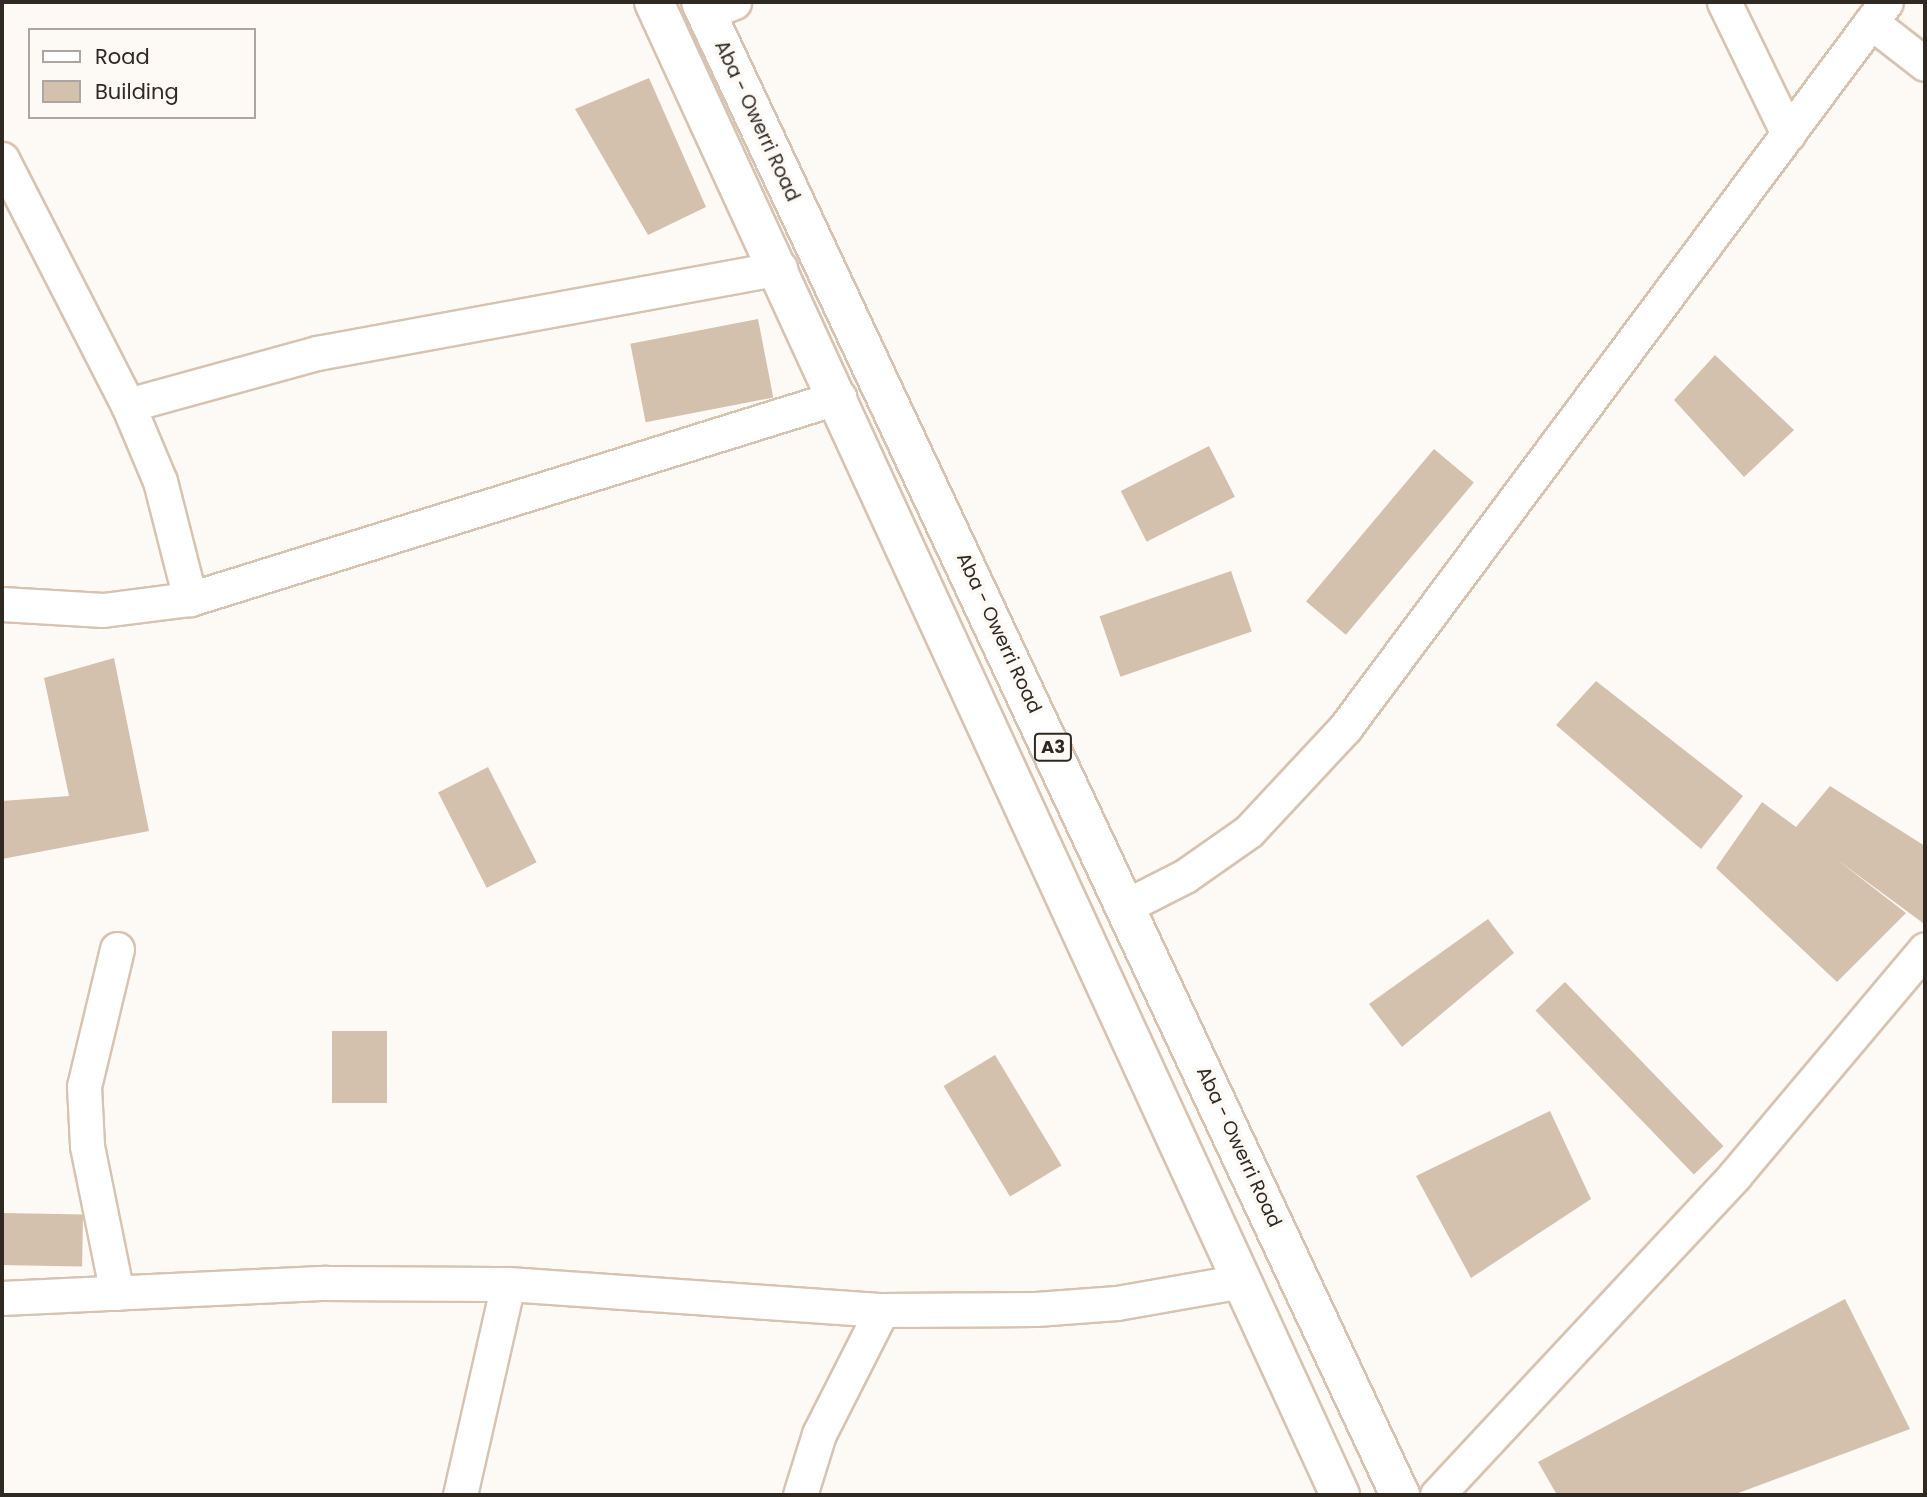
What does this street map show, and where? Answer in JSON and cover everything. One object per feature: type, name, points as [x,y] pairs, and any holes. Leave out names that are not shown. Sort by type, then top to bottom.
[{"type":"main road","name":"A3","points":[[654,2],[780,268],[1340,1495]]},
{"type":"main road","name":"Aba - Owerri Road","points":[[714,5],[1400,1495]]},
{"type":"street","points":[[1724,2],[1788,134]]},
{"type":"street","points":[[1128,905],[1185,876],[1249,831],[1345,728],[1879,12],[1925,64]]},
{"type":"street","points":[[2,159],[128,405],[160,481],[190,599]]},
{"type":"street","points":[[128,405],[317,353],[780,268]]},
{"type":"street","points":[[2,604],[103,610],[190,599],[839,397]]},
{"type":"street","points":[[117,949],[84,1086],[87,1146],[117,1293]]},
{"type":"street","points":[[1437,1495],[1735,1175],[1925,949]]},
{"type":"street","points":[[2,1298],[326,1283],[508,1284],[882,1310],[1117,1303],[1242,1281]]},
{"type":"street","points":[[460,1495],[508,1284]]},
{"type":"street","points":[[800,1495],[819,1434],[882,1310]]},
{"type":"building","points":[[649,78],[706,207],[648,235],[575,109]]},
{"type":"building","points":[[758,319],[773,398],[646,422],[630,344]]},
{"type":"building","points":[[1715,355],[1794,430],[1744,477],[1674,400]]},
{"type":"building","points":[[1209,446],[1235,497],[1147,542],[1121,491]]},
{"type":"building","points":[[1434,449],[1474,482],[1346,635],[1306,601]]},
{"type":"building","points":[[1231,571],[1252,632],[1120,677],[1100,616]]},
{"type":"building","points":[[114,658],[149,831],[2,859],[2,801],[69,796],[44,678]]},
{"type":"building","points":[[1596,681],[1743,796],[1701,849],[1556,725]]},
{"type":"building","points":[[488,767],[537,862],[487,888],[438,792]]},
{"type":"building","points":[[1830,786],[1925,846],[1923,923],[1836,859],[1906,913],[1837,982],[1716,868],[1762,802],[1796,827]]},
{"type":"building","points":[[1488,919],[1514,953],[1402,1047],[1369,1004]]},
{"type":"building","points":[[1565,982],[1723,1146],[1694,1174],[1536,1010]]},
{"type":"building","points":[[332,1031],[387,1031],[387,1103],[332,1103]]},
{"type":"building","points":[[995,1055],[1061,1166],[1010,1196],[944,1086]]},
{"type":"building","points":[[1550,1111],[1591,1199],[1471,1278],[1416,1176]]},
{"type":"building","points":[[2,1213],[83,1214],[82,1266],[2,1265]]},
{"type":"building","points":[[1845,1299],[1910,1429],[1733,1495],[1557,1495],[1538,1462]]}]
